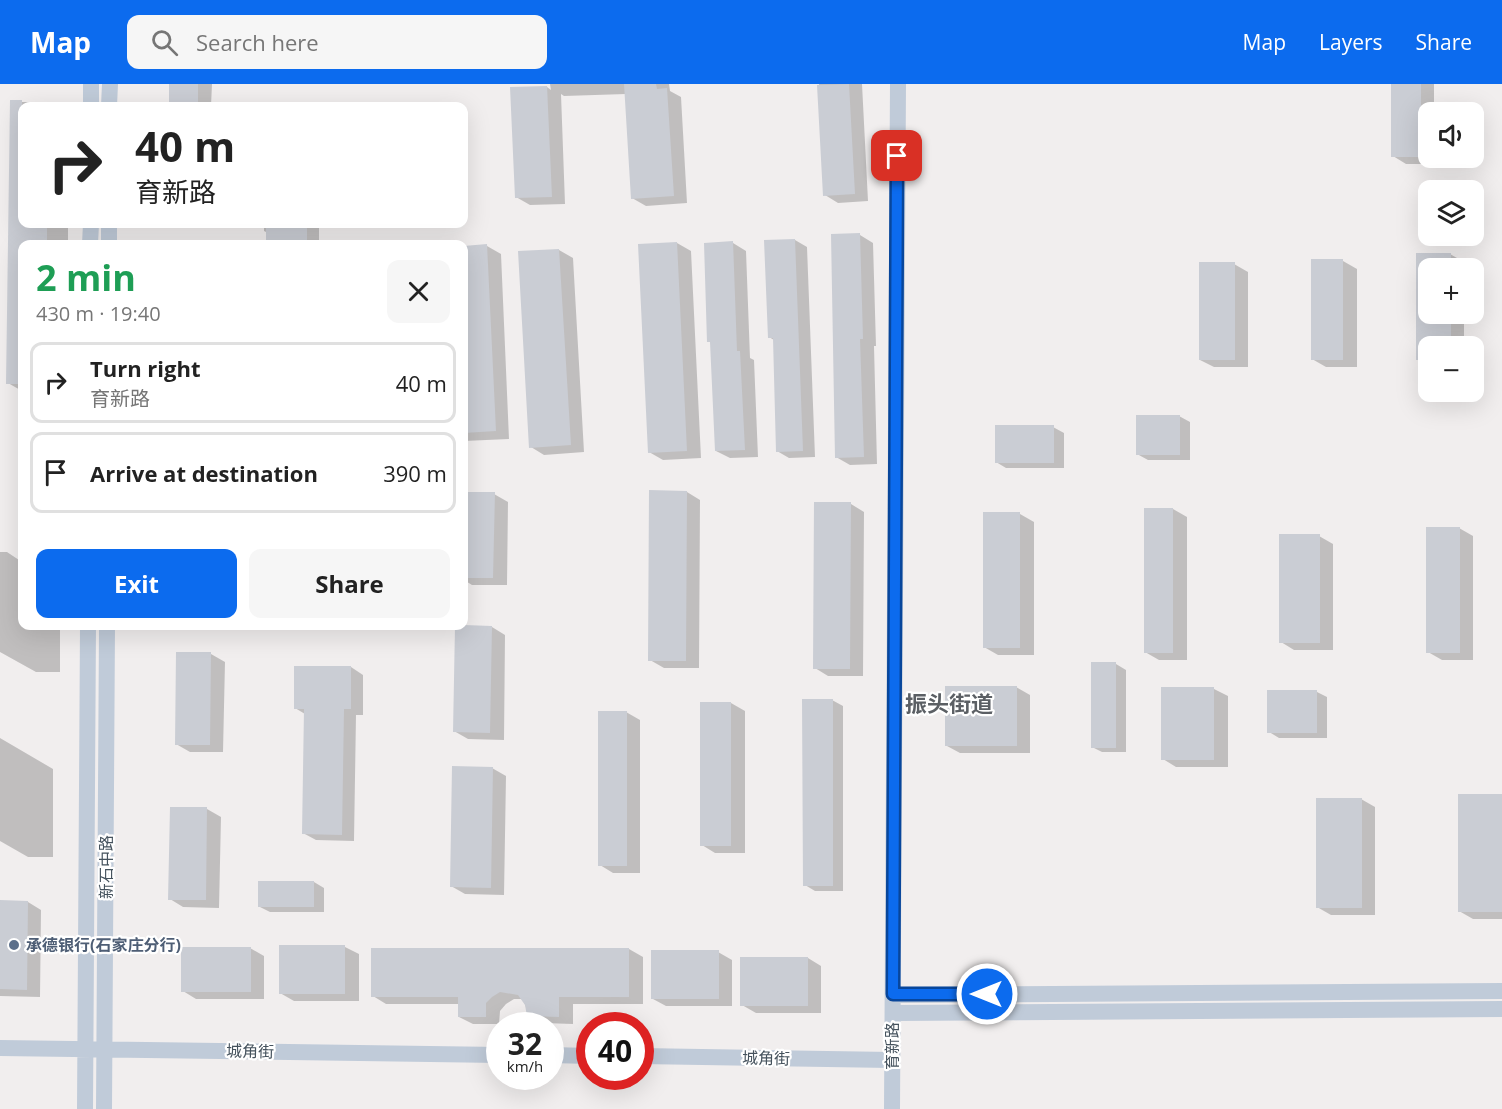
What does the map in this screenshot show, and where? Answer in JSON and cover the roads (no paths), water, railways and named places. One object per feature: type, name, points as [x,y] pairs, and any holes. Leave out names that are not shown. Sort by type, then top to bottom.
[{"type":"street","points":[[91,84],[91,102]]},
{"type":"street","points":[[110,84],[110,102]]},
{"type":"street","name":"育新路","points":[[892,1109],[898,84]]},
{"type":"street","name":"新石中路","points":[[85,1109],[88,630]]},
{"type":"street","name":"新石中路","points":[[104,1109],[107,630]]},
{"type":"street","points":[[893,994],[1502,991]]},
{"type":"street","points":[[892,1013],[1502,1009]]},
{"type":"street","name":"城角街","points":[[0,1048],[486,1054]]},
{"type":"street","name":"城角街","points":[[654,1056],[892,1060]]},
{"type":"place","name":"承德银行(石家庄分行)","points":[[14,945]]},
{"type":"district","name":"振头街道","points":[[949,704]]}]
